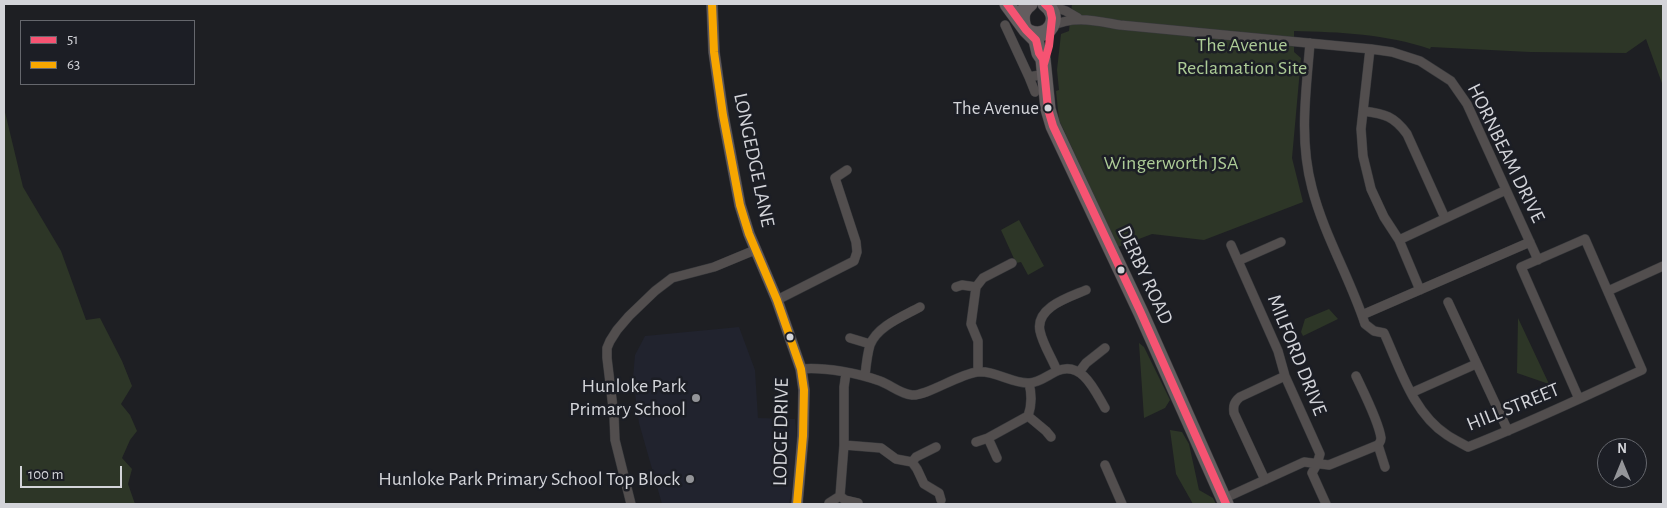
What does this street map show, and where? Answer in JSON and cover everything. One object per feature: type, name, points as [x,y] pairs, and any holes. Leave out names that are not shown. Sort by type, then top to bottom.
[{"type":"highway","name":"DERBY ROAD","points":[[1007,4],[1036,40],[1044,66],[1048,109],[1052,126],[1138,306],[1224,502]]},
{"type":"highway","points":[[1030,4],[1023,12],[1021,18],[1026,28],[1039,34],[1044,33],[1051,27],[1054,18],[1053,13],[1045,4]]},
{"type":"highway","name":"DERBY ROAD","points":[[1044,66],[1051,27]]},
{"type":"street","name":"LONGEDGE LANE","points":[[631,504],[616,440],[607,358],[607,348],[610,341],[629,316],[655,291],[672,278],[714,267],[755,250],[740,205],[723,115],[714,52],[712,4]]},
{"type":"street","name":"HORNBEAM DRIVE","points":[[1045,4],[1078,19]]},
{"type":"street","name":"HORNBEAM DRIVE","points":[[1051,27],[1060,22],[1078,19],[1120,25],[1370,48],[1392,52],[1420,61],[1451,81],[1468,104],[1538,260]]},
{"type":"street","points":[[1005,25],[1035,92]]},
{"type":"street","name":"HILL STREET","points":[[1310,43],[1303,115],[1306,156],[1312,188],[1320,212],[1365,324],[1374,331],[1384,333],[1411,393],[1423,412],[1446,434],[1468,447],[1508,431],[1642,370],[1608,291]]},
{"type":"street","points":[[1370,48],[1361,129],[1363,156],[1371,189],[1384,217],[1399,240],[1420,290]]},
{"type":"street","points":[[1029,77],[1044,66]]},
{"type":"street","points":[[1363,111],[1390,116],[1399,123],[1407,134],[1445,218]]},
{"type":"street","points":[[777,300],[854,260],[856,256],[856,242],[835,178],[847,170]]},
{"type":"street","points":[[1399,240],[1506,190]]},
{"type":"street","points":[[1579,399],[1521,267],[1584,239],[1608,291],[1663,266]]},
{"type":"street","points":[[1238,261],[1281,242]]},
{"type":"street","points":[[1362,315],[1530,242]]},
{"type":"street","name":"MILFORD DRIVE","points":[[1231,245],[1278,351],[1285,376],[1320,454],[1312,473],[1326,504]]},
{"type":"street","name":"LODGE DRIVE","points":[[755,250],[777,300],[801,369],[804,390],[803,436],[797,504]]},
{"type":"street","points":[[978,372],[978,341],[971,324],[976,287],[983,278],[1012,263]]},
{"type":"street","points":[[956,287],[962,285],[976,287]]},
{"type":"street","points":[[1057,371],[1040,332],[1040,321],[1046,311],[1054,305],[1086,290]]},
{"type":"street","points":[[1448,302],[1508,431]]},
{"type":"street","points":[[864,376],[870,344],[876,334],[920,307]]},
{"type":"street","points":[[850,338],[870,344]]},
{"type":"street","points":[[1080,371],[1086,363],[1105,348]]},
{"type":"street","points":[[1411,393],[1476,364]]},
{"type":"street","points":[[801,369],[812,368],[864,376],[911,395],[920,394],[959,377],[978,372],[1029,383],[1065,369],[1080,371],[1106,408]]},
{"type":"street","points":[[840,496],[846,373]]},
{"type":"street","points":[[1265,480],[1234,413],[1234,406],[1240,397],[1285,376]]},
{"type":"street","points":[[1356,376],[1381,438],[1378,445],[1385,467]]},
{"type":"street","points":[[976,442],[988,438],[1028,416],[1031,407],[1029,383]]},
{"type":"street","points":[[1028,416],[1051,437]]},
{"type":"street","points":[[988,438],[997,458]]},
{"type":"street","points":[[844,444],[881,448],[896,459],[912,462]]},
{"type":"street","points":[[1224,502],[1304,462],[1329,465],[1378,445]]},
{"type":"street","points":[[912,462],[916,457],[936,447]]},
{"type":"street","points":[[912,462],[924,484],[939,493],[941,500]]},
{"type":"street","points":[[1105,465],[1122,504]]},
{"type":"street","points":[[840,496],[845,500],[858,503]]},
{"type":"street","points":[[829,503],[840,496]]},
{"type":"shaded area","name":"Hunloke Park Primary School","points":[[739,327],[755,370],[758,418],[795,419],[797,438],[789,504],[662,504],[639,423],[633,378],[635,355],[645,336]]},
{"type":"green space","name":"The Avenue Reclamation Site","points":[[1072,4],[1663,4],[1663,86],[1646,39],[1626,53],[1530,52],[1431,47],[1430,49],[1380,37],[1346,33],[1294,31],[1294,52],[1301,58],[1292,158],[1303,202],[1204,240],[1152,234],[1118,247],[1059,120],[1056,91],[1059,90],[1057,70],[1061,34],[1069,31]]},
{"type":"green space","points":[[4,108],[23,187],[61,251],[86,320],[100,318],[122,361],[132,386],[121,404],[130,415],[137,431],[130,440],[122,458],[132,469],[128,484],[135,504],[4,504]]},
{"type":"green space","points":[[1019,220],[1044,266],[1028,275],[1021,262],[1016,263],[1001,230]]},
{"type":"green space","points":[[1329,309],[1338,319],[1303,336],[1301,332],[1305,319]]},
{"type":"green space","points":[[1518,318],[1549,384],[1517,373]]},
{"type":"green space","points":[[1139,343],[1144,347],[1170,400],[1165,408],[1144,418]]},
{"type":"green space","points":[[1170,430],[1182,432],[1189,444],[1199,490],[1213,498],[1216,504],[1193,504],[1176,474]]},
{"type":"transit line","name":"63","points":[[712,4],[714,52],[723,115],[740,205],[749,234],[777,300],[801,369],[804,390],[803,436],[797,504]]},
{"type":"transit line","name":"51","points":[[1007,4],[1026,30],[1036,40],[1039,53],[1043,59],[1048,109],[1053,126],[1141,313],[1226,504]]},
{"type":"transit line","name":"51","points":[[1044,64],[1049,46],[1052,18],[1050,9],[1045,4]]},
{"type":"place","name":"The Avenue","points":[[1048,108]]},
{"type":"place","name":"Hunloke Park Primary School","points":[[696,398]]},
{"type":"place","name":"Hunloke Park Primary School Top Block","points":[[690,479]]},
{"type":"park label","name":"Wingerworth JSA","points":[[1171,163]]}]
